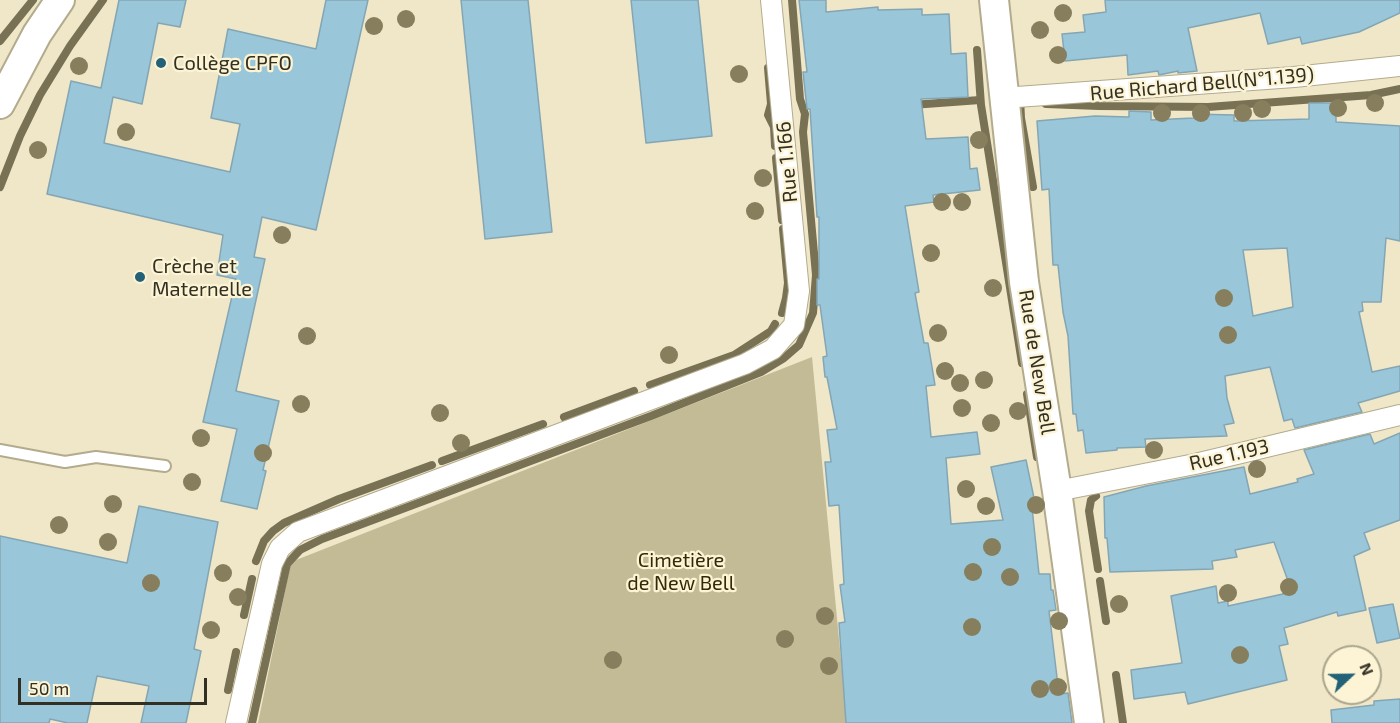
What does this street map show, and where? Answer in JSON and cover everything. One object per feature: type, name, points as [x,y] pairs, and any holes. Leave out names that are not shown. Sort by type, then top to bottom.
[{"type":"main road","points":[[0,104],[37,34],[60,0]]},
{"type":"main road","name":"Rue de New Bell","points":[[994,0],[1024,282],[1057,491],[1089,723]]},
{"type":"street","name":"Rue 1.166","points":[[236,723],[272,564],[280,548],[298,532],[745,364],[773,349],[794,325],[799,291],[771,0]]},
{"type":"street","name":"Rue Richard Bell(N°1.139)","points":[[1003,98],[1294,78],[1400,66]]},
{"type":"street","name":"Rue 1.193","points":[[1057,491],[1195,464],[1400,415]]},
{"type":"lane","points":[[0,450],[65,462],[96,457],[165,466]]},
{"type":"green space","name":"Cimetière de New Bell","points":[[812,357],[847,723],[258,723],[291,562]]},
{"type":"building","points":[[119,0],[186,0],[180,27],[158,23],[142,104],[113,97],[104,143],[230,172],[240,124],[211,118],[228,29],[316,49],[326,0],[368,0],[316,230],[262,217],[254,257],[265,259],[236,391],[279,401],[263,470],[266,471],[257,509],[221,501],[237,429],[203,422],[236,279],[217,275],[223,235],[47,194],[71,81],[101,88]]},
{"type":"building","points":[[461,0],[528,0],[552,232],[485,239]]},
{"type":"building","points":[[631,0],[698,0],[712,136],[646,143]]},
{"type":"building","points":[[799,0],[826,0],[826,12],[878,7],[878,10],[922,9],[922,15],[949,14],[951,54],[966,53],[968,97],[921,99],[926,139],[968,137],[970,169],[977,168],[980,190],[933,195],[934,202],[905,206],[919,292],[915,293],[924,343],[928,343],[935,385],[926,386],[931,437],[977,432],[980,454],[946,458],[951,524],[1003,520],[991,467],[1026,460],[1034,498],[1031,498],[1039,574],[1050,574],[1056,610],[1049,611],[1059,694],[1068,693],[1072,723],[846,723],[839,623],[845,622],[840,585],[844,584],[839,505],[829,506],[825,462],[831,462],[827,430],[837,429],[827,377],[825,377],[823,357],[827,356],[820,305],[817,305],[819,217],[817,217],[810,109],[807,109],[803,72],[807,72]]},
{"type":"building","points":[[1105,0],[1400,0],[1400,13],[1359,32],[1302,44],[1300,37],[1268,44],[1260,13],[1188,28],[1197,71],[1178,73],[1178,71],[1159,75],[1158,71],[1128,75],[1127,55],[1065,61],[1062,34],[1085,32],[1083,15],[1106,12]]},
{"type":"building","points":[[1309,103],[1336,103],[1336,122],[1400,126],[1400,241],[1386,238],[1381,302],[1362,302],[1363,311],[1359,312],[1372,372],[1400,366],[1400,391],[1358,403],[1362,412],[1295,428],[1292,419],[1284,421],[1270,367],[1225,376],[1227,398],[1234,423],[1224,425],[1227,436],[1145,439],[1146,447],[1117,448],[1117,450],[1086,453],[1083,430],[1078,431],[1076,414],[1073,414],[1068,336],[1058,265],[1053,265],[1049,189],[1042,190],[1037,121],[1095,116],[1129,117],[1129,111],[1151,112],[1151,120],[1194,118],[1193,114],[1234,115],[1234,121],[1309,119]],"holes":[[[1287,248],[1293,307],[1253,316],[1243,250]]]},
{"type":"building","points":[[1400,433],[1400,520],[1364,533],[1370,549],[1354,556],[1366,610],[1338,616],[1337,612],[1284,628],[1288,644],[1279,646],[1287,680],[1188,704],[1185,692],[1134,699],[1131,670],[1182,663],[1171,596],[1216,586],[1218,603],[1228,601],[1228,606],[1292,592],[1274,542],[1235,550],[1237,557],[1212,561],[1213,569],[1110,572],[1107,538],[1105,538],[1104,497],[1146,486],[1244,467],[1250,494],[1298,482],[1297,479],[1314,474],[1304,450],[1370,434],[1374,444]]},
{"type":"building","points":[[139,506],[218,522],[194,649],[201,651],[186,723],[141,723],[149,686],[97,676],[87,723],[68,723],[50,719],[49,723],[0,723],[0,536],[127,563]]},
{"type":"building","points":[[1393,604],[1400,638],[1377,643],[1369,608]]},
{"type":"building","points":[[1400,699],[1400,723],[1332,723],[1331,710],[1382,705],[1382,700]]},
{"type":"waterway","points":[[0,41],[33,0]]},
{"type":"waterway","points":[[0,187],[20,136],[40,95],[70,46],[103,0]]},
{"type":"waterway","points":[[252,723],[287,564],[300,550],[322,539],[651,416],[761,372],[784,358],[799,345],[813,313],[816,275],[803,132],[805,114],[800,99],[792,0]]},
{"type":"waterway","points":[[977,50],[981,105],[1022,363]]},
{"type":"waterway","points":[[768,68],[771,104],[768,115],[774,127],[775,146]]},
{"type":"waterway","points":[[1046,104],[1208,107],[1371,95],[1400,89]]},
{"type":"waterway","points":[[1020,97],[1021,118],[1033,187]]},
{"type":"waterway","points":[[912,105],[980,100]]},
{"type":"waterway","points":[[776,158],[782,220]]},
{"type":"waterway","points":[[782,313],[788,283],[783,229]]},
{"type":"waterway","points":[[650,385],[734,355],[771,331],[775,324]]},
{"type":"waterway","points":[[564,417],[634,391]]},
{"type":"waterway","points":[[1027,394],[1037,457]]},
{"type":"waterway","points":[[442,461],[543,424]]},
{"type":"waterway","points":[[256,561],[264,541],[284,523],[339,499],[432,465]]},
{"type":"waterway","points":[[1096,496],[1091,500],[1089,511],[1098,569]]},
{"type":"waterway","points":[[244,615],[252,579]]},
{"type":"waterway","points":[[1100,581],[1106,621]]},
{"type":"waterway","points":[[228,690],[236,652]]},
{"type":"waterway","points":[[1116,675],[1123,723]]},
{"type":"place","name":"Collège CPFO","points":[[161,63]]},
{"type":"place","name":"Crèche et Maternelle","points":[[140,277]]}]
